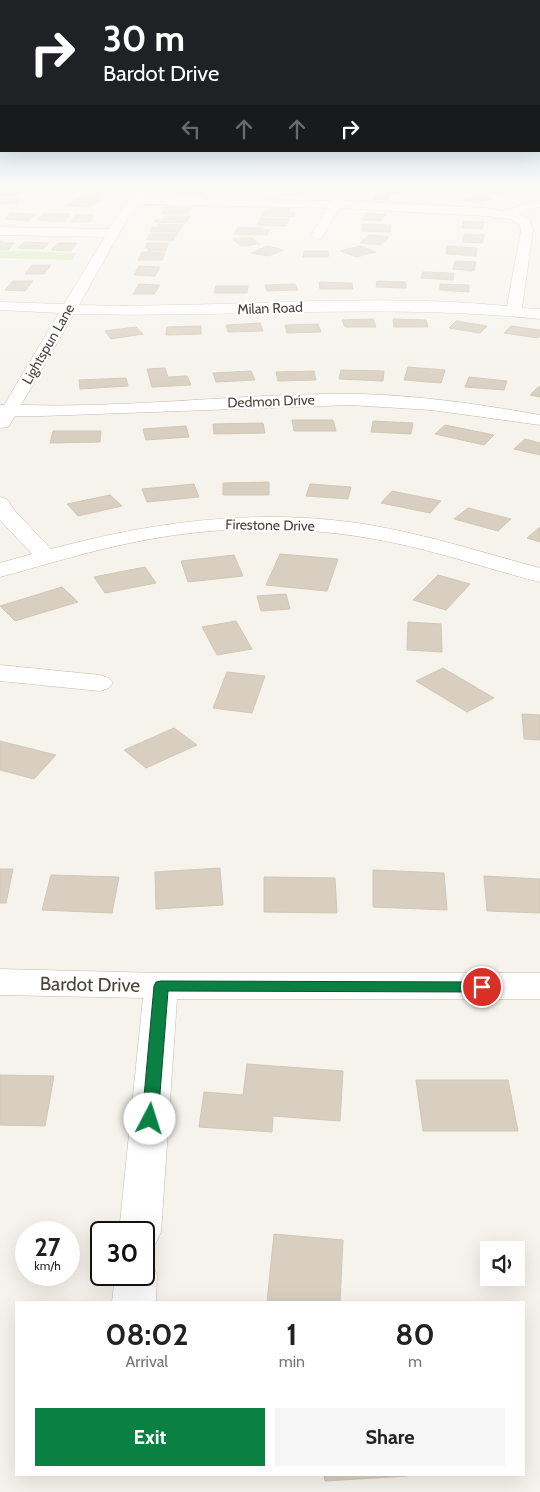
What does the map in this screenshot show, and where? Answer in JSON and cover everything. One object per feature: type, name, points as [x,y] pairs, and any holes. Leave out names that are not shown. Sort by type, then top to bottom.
[{"type":"street","name":"Lightspun Lane","points":[[0,426],[5,410],[98,258]]},
{"type":"street","points":[[514,311],[522,258]]},
{"type":"street","name":"Milan Road","points":[[0,306],[68,309],[196,310],[405,304],[540,314]]},
{"type":"street","name":"Dedmon Drive","points":[[5,410],[363,399],[451,405],[540,420]]},
{"type":"street","points":[[0,503],[6,514],[46,557]]},
{"type":"street","name":"Firestone Drive","points":[[0,570],[138,534],[195,526],[270,523],[328,526],[374,532],[540,575]]},
{"type":"street","points":[[0,673],[100,683]]},
{"type":"street","name":"Bardot Drive","points":[[0,982],[161,986],[540,986]]},
{"type":"street","points":[[141,1221],[161,986]]},
{"type":"street","points":[[134,1301],[135,1286]]},
{"type":"green space","points":[[0,258],[73,258],[72,260]]},
{"type":"building","points":[[139,258],[163,258],[162,260],[138,260]]},
{"type":"building","points":[[455,261],[476,262],[474,271],[453,269]]},
{"type":"building","points":[[32,265],[51,265],[44,274],[25,274]]},
{"type":"building","points":[[139,266],[160,267],[155,276],[134,275]]},
{"type":"building","points":[[423,272],[454,273],[453,280],[421,278]]},
{"type":"building","points":[[13,281],[33,281],[25,291],[5,290]]},
{"type":"building","points":[[377,281],[406,282],[406,288],[376,287]]},
{"type":"building","points":[[319,282],[352,283],[353,289],[320,289]]},
{"type":"building","points":[[139,284],[160,285],[154,294],[133,294]]},
{"type":"building","points":[[295,284],[298,290],[267,291],[265,285]]},
{"type":"building","points":[[440,284],[469,285],[469,292],[440,290]]},
{"type":"building","points":[[216,286],[248,286],[247,293],[214,293]]},
{"type":"building","points":[[373,319],[376,327],[345,327],[342,320]]},
{"type":"building","points":[[393,319],[426,320],[428,327],[394,327]]},
{"type":"building","points":[[456,321],[487,326],[480,333],[449,328]]},
{"type":"building","points":[[260,323],[263,331],[228,332],[226,325]]},
{"type":"building","points":[[318,324],[321,332],[287,333],[285,325]]},
{"type":"building","points":[[201,326],[201,334],[166,335],[167,327]]},
{"type":"building","points":[[511,326],[540,330],[540,336],[538,338],[504,333]]},
{"type":"building","points":[[136,327],[143,334],[111,339],[105,331]]},
{"type":"building","points":[[408,367],[445,370],[441,383],[404,380]]},
{"type":"building","points":[[165,368],[168,377],[187,376],[191,385],[152,387],[147,369]]},
{"type":"building","points":[[341,370],[384,371],[383,381],[339,379]]},
{"type":"building","points":[[251,371],[255,380],[216,382],[213,373]]},
{"type":"building","points":[[314,371],[316,380],[278,381],[276,372]]},
{"type":"building","points":[[469,377],[507,381],[504,390],[465,387]]},
{"type":"building","points":[[126,378],[128,386],[80,389],[79,380]]},
{"type":"building","points":[[540,387],[540,397],[530,395]]},
{"type":"building","points":[[292,420],[333,420],[336,431],[294,431]]},
{"type":"building","points":[[373,421],[413,423],[411,434],[371,432]]},
{"type":"building","points":[[263,423],[265,433],[214,434],[213,424]]},
{"type":"building","points":[[445,425],[494,435],[484,445],[435,434]]},
{"type":"building","points":[[186,426],[189,437],[146,440],[143,429]]},
{"type":"building","points":[[53,431],[101,431],[100,442],[50,443]]},
{"type":"building","points":[[525,439],[540,443],[540,455],[514,449]]},
{"type":"building","points":[[269,482],[269,495],[223,495],[223,483]]},
{"type":"building","points":[[194,484],[199,497],[147,502],[142,489]]},
{"type":"building","points":[[310,484],[351,487],[348,499],[306,496]]},
{"type":"building","points":[[392,491],[441,501],[430,513],[381,503]]},
{"type":"building","points":[[110,495],[122,506],[78,516],[67,504]]},
{"type":"building","points":[[468,508],[511,519],[498,531],[454,519]]},
{"type":"building","points":[[540,527],[540,542],[527,538]]},
{"type":"building","points":[[280,554],[338,559],[327,591],[266,585]]},
{"type":"building","points":[[234,555],[243,576],[188,582],[181,561]]},
{"type":"building","points":[[145,567],[156,583],[105,593],[94,577]]},
{"type":"building","points":[[438,575],[470,584],[446,610],[413,600]]},
{"type":"building","points":[[62,587],[78,602],[15,621],[0,606]]},
{"type":"building","points":[[286,594],[290,609],[261,611],[257,596]]},
{"type":"building","points":[[236,621],[252,649],[217,655],[202,627]]},
{"type":"building","points":[[408,622],[441,624],[442,652],[407,650]]},
{"type":"building","points":[[443,668],[494,698],[467,712],[416,681]]},
{"type":"building","points":[[227,672],[265,676],[252,713],[213,708]]},
{"type":"building","points":[[522,714],[540,715],[540,740],[524,739]]},
{"type":"building","points":[[174,728],[197,745],[146,768],[124,750]]},
{"type":"building","points":[[0,741],[56,755],[34,779],[0,770]]},
{"type":"building","points":[[220,868],[223,905],[156,909],[155,872]]},
{"type":"building","points":[[0,869],[13,869],[6,903],[0,903]]},
{"type":"building","points":[[373,870],[444,873],[447,910],[373,907]]},
{"type":"building","points":[[51,875],[119,877],[112,913],[42,910]]},
{"type":"building","points":[[484,876],[540,879],[540,913],[487,911]]},
{"type":"building","points":[[264,877],[335,878],[337,913],[264,912]]},
{"type":"building","points":[[247,1064],[343,1071],[340,1121],[273,1116],[272,1132],[199,1127],[204,1092],[243,1095]]},
{"type":"building","points":[[0,1075],[54,1076],[45,1126],[0,1125]]},
{"type":"building","points":[[416,1080],[508,1080],[518,1131],[423,1131]]},
{"type":"building","points":[[274,1234],[343,1240],[340,1301],[267,1301]]},
{"type":"building","points":[[324,1476],[407,1476],[325,1481]]},
{"type":"route","points":[[150,1119],[161,986],[482,987]]}]
